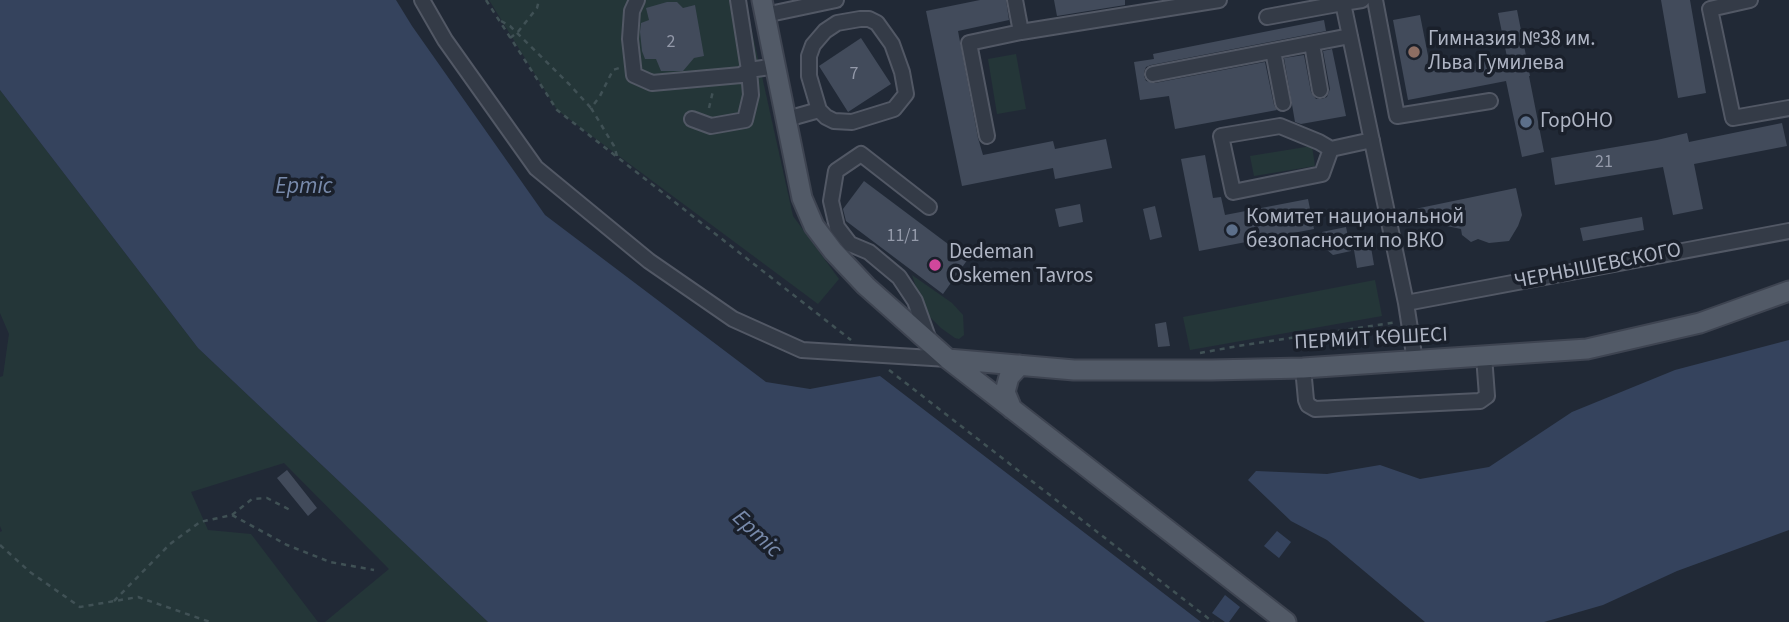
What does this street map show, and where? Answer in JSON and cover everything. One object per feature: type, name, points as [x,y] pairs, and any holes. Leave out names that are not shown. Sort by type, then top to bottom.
[{"type":"main road","points":[[764,7],[802,198],[814,226],[833,251],[866,286],[948,359],[1286,622]]},
{"type":"main road","name":"ПЕРМИТ КӨШЕСІ","points":[[948,359],[1074,370],[1211,370],[1303,368],[1587,349],[1700,323],[1789,291]]},
{"type":"main road","points":[[1012,409],[1005,392],[1009,377],[1020,365]]},
{"type":"street","points":[[422,0],[446,40],[536,168],[649,261],[733,319],[802,350],[948,359]]},
{"type":"street","points":[[637,0],[632,11],[630,30],[634,75],[652,83],[741,75],[750,70],[777,66]]},
{"type":"street","points":[[692,119],[711,126],[745,120],[751,95],[750,70],[738,0]]},
{"type":"street","points":[[764,7],[836,0]]},
{"type":"street","points":[[1015,0],[1021,32]]},
{"type":"street","points":[[1267,17],[1362,0]]},
{"type":"street","points":[[1375,0],[1397,116],[1490,101]]},
{"type":"street","points":[[1750,0],[1710,9],[1733,118],[1789,108]]},
{"type":"street","points":[[987,136],[969,43],[1213,1]]},
{"type":"street","points":[[1343,3],[1406,303],[1415,361]]},
{"type":"street","points":[[869,19],[877,23],[892,44],[906,94],[894,109],[852,122],[834,121],[819,110],[809,76],[809,56],[813,45],[836,23],[869,19]]},
{"type":"street","points":[[1153,74],[1350,36]]},
{"type":"street","points":[[1312,44],[1320,90]]},
{"type":"street","points":[[1273,51],[1283,103]]},
{"type":"street","points":[[787,119],[819,110]]},
{"type":"street","points":[[1331,149],[1322,174],[1233,192],[1221,136],[1280,126],[1331,149],[1372,140]]},
{"type":"street","points":[[929,207],[861,154],[836,171],[831,201],[837,227],[850,244],[869,252],[899,277],[915,301],[931,344]]},
{"type":"street","name":"ЧЕРНЫШЕВСКОГО","points":[[1406,303],[1789,231]]},
{"type":"street","points":[[1303,368],[1306,400],[1308,405],[1315,409],[1480,401],[1488,396],[1483,356]]},
{"type":"path","points":[[485,0],[557,110],[869,354]]},
{"type":"path","points":[[510,38],[537,8],[539,0]]},
{"type":"path","points":[[498,19],[510,26],[591,108],[614,146],[617,157]]},
{"type":"path","points":[[591,108],[613,70],[633,65]]},
{"type":"path","points":[[709,108],[717,77]]},
{"type":"path","points":[[1192,355],[1401,322]]},
{"type":"path","points":[[890,371],[1213,622]]},
{"type":"path","points":[[114,601],[170,544],[200,522],[232,515],[252,499],[260,498],[267,498],[292,511]]},
{"type":"path","points":[[232,515],[298,550],[330,562],[373,570]]},
{"type":"path","points":[[0,545],[30,572],[80,607],[138,597],[210,622]]},
{"type":"shaded area","points":[[489,0],[745,0],[793,216],[839,279],[818,304],[557,110]]},
{"type":"shaded area","points":[[1016,54],[1026,109],[997,114],[988,59]]},
{"type":"shaded area","points":[[0,90],[198,348],[488,622],[325,622],[389,569],[284,463],[191,492],[208,530],[251,534],[318,622],[0,622],[0,377],[3,376],[9,334],[0,313]]},
{"type":"shaded area","points":[[1312,146],[1315,166],[1254,176],[1250,156]]},
{"type":"shaded area","points":[[912,275],[952,303],[963,315],[964,335],[959,339],[941,328],[924,311]]},
{"type":"shaded area","points":[[1375,280],[1382,316],[1190,350],[1183,317]]},
{"type":"water","name":"Ертіс","points":[[0,0],[396,0],[545,215],[766,382],[810,389],[880,376],[1201,622],[488,622],[198,348],[0,90]]},
{"type":"water","points":[[1789,340],[1789,530],[1677,571],[1603,605],[1544,622],[1425,622],[1327,540],[1291,521],[1248,480],[1256,471],[1327,474],[1380,465],[1420,479],[1489,467],[1572,412],[1675,370]]},
{"type":"water","points":[[1277,531],[1291,542],[1279,558],[1264,546]]},
{"type":"water","points":[[1225,595],[1240,607],[1229,622],[1212,613]]},
{"type":"building","points":[[980,0],[1006,0],[1009,20],[958,31],[983,155],[1053,141],[1055,149],[1106,139],[1112,168],[1055,179],[1053,168],[962,186],[926,11]]},
{"type":"building","points":[[1054,0],[1125,0],[1125,5],[1057,16]]},
{"type":"building","points":[[1661,0],[1690,0],[1706,93],[1678,98]]},
{"type":"building","points":[[677,2],[683,8],[695,5],[704,56],[694,58],[683,71],[661,71],[656,59],[645,59],[642,51],[641,23],[649,20],[646,8]]},
{"type":"building","name":"Гимназия №38 им. Льва Гумилева","points":[[1517,10],[1544,152],[1522,157],[1506,81],[1408,100],[1393,20],[1420,15],[1431,71],[1507,57],[1498,13]]},
{"type":"building","points":[[1324,20],[1326,31],[1151,65],[1146,67],[1144,72],[1146,81],[1155,83],[1265,62],[1277,110],[1175,129],[1169,96],[1140,100],[1134,62],[1154,59],[1153,54]]},
{"type":"building","points":[[861,38],[891,84],[848,112],[819,66]]},
{"type":"building","points":[[1332,49],[1346,116],[1301,124],[1295,122],[1284,58],[1304,55],[1311,92],[1316,99],[1322,99],[1327,97],[1330,89],[1323,51]]},
{"type":"building","points":[[1782,123],[1787,146],[1694,164],[1703,209],[1673,215],[1663,167],[1555,185],[1551,158],[1687,133],[1689,142]]},
{"type":"building","points":[[1205,155],[1213,198],[1221,197],[1225,215],[1308,199],[1314,229],[1199,251],[1181,159]]},
{"type":"building","points":[[864,181],[968,259],[943,294],[846,221],[843,209]]},
{"type":"building","points":[[1516,188],[1522,215],[1509,241],[1489,243],[1478,239],[1471,242],[1462,235],[1461,229],[1428,222],[1414,223],[1410,210]]},
{"type":"building","points":[[1080,204],[1083,222],[1059,227],[1055,209]]},
{"type":"building","points":[[1155,206],[1162,237],[1150,240],[1143,209]]},
{"type":"building","points":[[1642,217],[1644,230],[1583,241],[1580,228]]},
{"type":"building","points":[[1346,227],[1351,251],[1333,255],[1326,249],[1322,232]]},
{"type":"building","points":[[1371,247],[1374,265],[1357,268],[1354,250]]},
{"type":"building","points":[[1166,322],[1170,346],[1158,347],[1155,324]]},
{"type":"building","points":[[287,470],[317,508],[308,516],[277,478]]},
{"type":"place","name":"Гимназия №38 им. Льва Гумилева","points":[[1414,52]]},
{"type":"place","name":"ГорОНО","points":[[1526,122]]},
{"type":"place","name":"Комитет национальной безопасности по ВКО","points":[[1232,230]]},
{"type":"place","name":"Dedeman Oskemen Tavros","points":[[935,265]]}]
